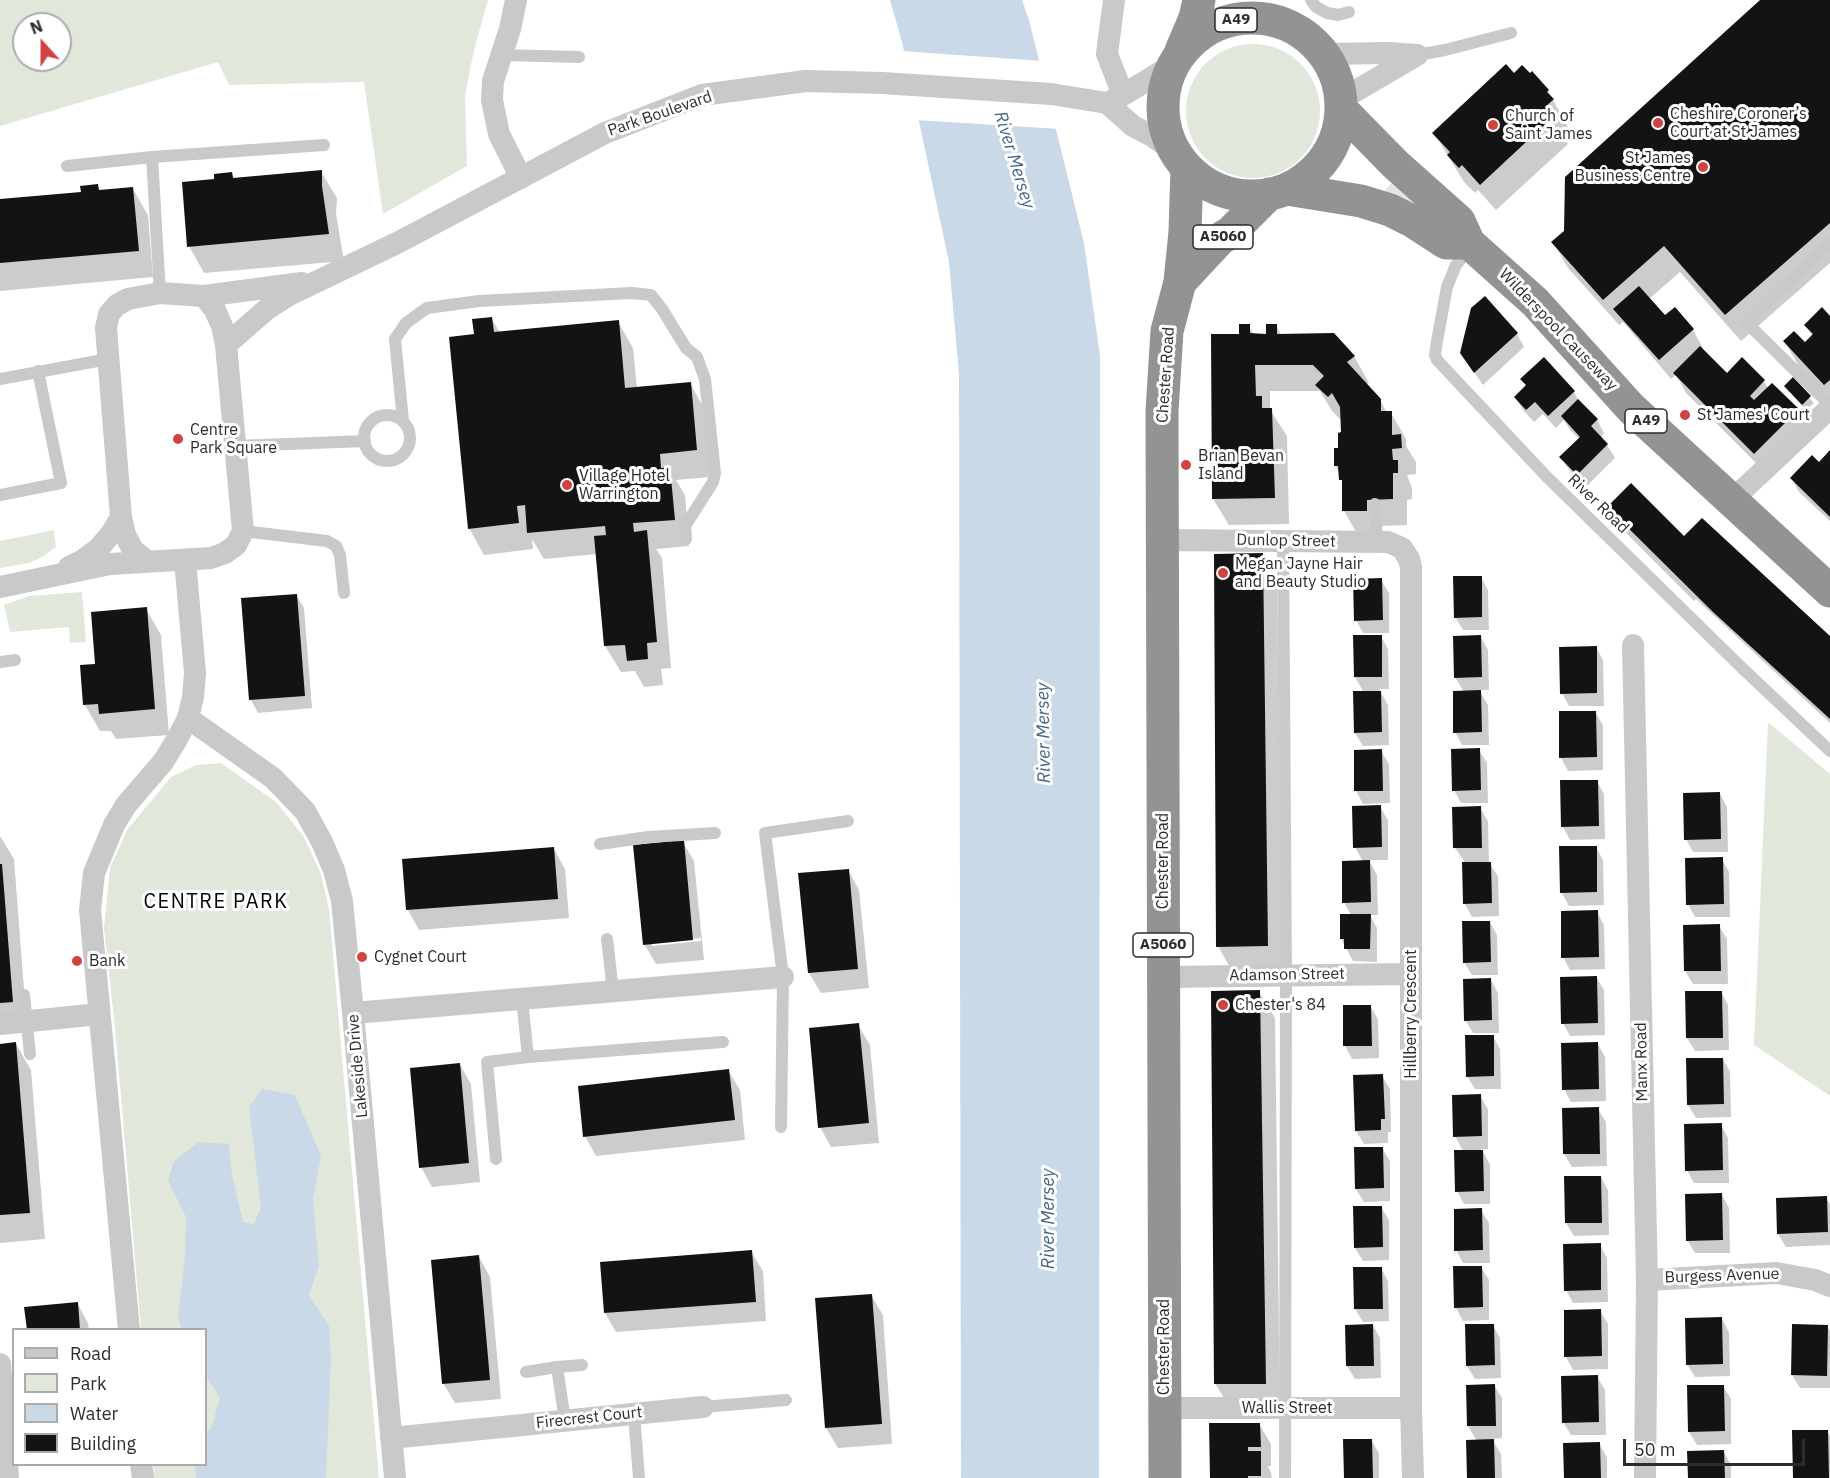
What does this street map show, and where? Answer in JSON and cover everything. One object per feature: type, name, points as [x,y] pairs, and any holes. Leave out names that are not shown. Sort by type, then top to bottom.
[{"type":"highway","name":"A49","points":[[1181,160],[1167,135],[1163,117],[1163,99],[1167,81],[1195,18],[1198,0]]},
{"type":"highway","name":"A49","points":[[1271,0],[1325,54],[1336,75],[1342,104],[1339,130],[1324,160],[1305,180],[1278,192]]},
{"type":"highway","name":"A49","points":[[1177,58],[1200,34],[1223,22],[1244,18],[1276,20],[1300,30]]},
{"type":"highway","name":"Wilderspool Causeway","points":[[1342,104],[1395,164],[1459,221],[1470,244],[1535,302],[1631,408],[1830,591]]},
{"type":"highway","points":[[1181,160],[1211,186],[1239,195],[1278,192],[1361,201],[1390,210],[1446,243],[1470,244]]},
{"type":"highway","name":"Chester Road","points":[[1165,1478],[1164,366],[1167,331],[1180,282],[1181,160]]},
{"type":"highway","name":"Chester Road","points":[[1180,282],[1220,239],[1278,192]]},
{"type":"street","points":[[516,0],[510,29],[493,81],[493,109],[499,134],[521,178]]},
{"type":"street","points":[[1114,0],[1107,54],[1115,99],[1133,126],[1152,136],[1181,160]]},
{"type":"street","points":[[1325,54],[1417,55]]},
{"type":"street","points":[[1342,104],[1417,55]]},
{"type":"street","points":[[1115,99],[1177,58]]},
{"type":"street","name":"Park Boulevard","points":[[226,345],[267,309],[291,294],[605,133],[702,95],[806,81],[882,82],[1051,94],[1082,99],[1115,99]]},
{"type":"street","name":"Park Boulevard","points":[[204,296],[318,281]]},
{"type":"street","points":[[0,587],[110,564],[211,558],[225,553],[236,545],[243,531],[226,345],[222,326],[215,310],[204,296],[160,293],[128,299],[117,305],[109,314],[106,328],[121,517],[125,535],[133,550],[147,561]]},
{"type":"street","points":[[1732,500],[1830,406]]},
{"type":"street","points":[[49,577],[83,560],[99,548],[121,517]]},
{"type":"street","name":"Dunlop Street","points":[[1163,540],[1377,542],[1396,544],[1406,552]]},
{"type":"street","name":"Hillberry Crescent","points":[[1406,552],[1411,567],[1411,1408],[1413,1478]]},
{"type":"street","points":[[129,1328],[90,910],[94,873],[114,825],[126,806],[163,762],[188,718],[195,673],[185,560]]},
{"type":"street","name":"Manx Road","points":[[1633,645],[1647,1280],[1645,1478]]},
{"type":"street","name":"Lakeside Drive","points":[[188,718],[273,778],[305,811],[334,870],[342,901],[395,1478]]},
{"type":"street","name":"Adamson Street","points":[[1164,977],[1411,974]]},
{"type":"street","points":[[353,1013],[783,977]]},
{"type":"street","points":[[0,1024],[99,1014]]},
{"type":"street","name":"Burgess Avenue","points":[[1647,1280],[1777,1273],[1805,1277],[1830,1286]]},
{"type":"street","points":[[0,1364],[8,1478]]},
{"type":"street","name":"Firecrest Court","points":[[391,1438],[703,1407]]},
{"type":"street","name":"Wallis Street","points":[[1164,1408],[1411,1408]]},
{"type":"lane","points":[[1311,0],[1316,7],[1327,13],[1338,15],[1349,12]]},
{"type":"lane","points":[[1417,55],[1511,33]]},
{"type":"lane","points":[[502,55],[579,57]]},
{"type":"lane","points":[[67,166],[324,144]]},
{"type":"lane","points":[[152,157],[160,293]]},
{"type":"lane","points":[[1830,243],[1746,322],[1830,406]]},
{"type":"lane","name":"River Road","points":[[1470,244],[1456,265],[1447,287],[1435,355],[1437,360],[1546,476],[1830,751]]},
{"type":"lane","points":[[403,421],[388,415],[374,420],[365,433],[365,441],[367,448],[376,458],[397,459],[408,449],[410,435],[403,421],[395,339],[406,323],[427,308],[491,300],[632,293],[651,295],[686,348],[697,357],[705,380],[715,473],[713,482],[685,526],[686,539]]},
{"type":"lane","points":[[0,379],[108,359]]},
{"type":"lane","points":[[0,495],[61,483],[38,371]]},
{"type":"lane","points":[[236,446],[365,441]]},
{"type":"lane","points":[[1375,504],[1377,542]]},
{"type":"lane","points":[[243,531],[327,541],[336,546],[340,555],[344,593]]},
{"type":"lane","points":[[1283,541],[1286,975],[1285,1478]]},
{"type":"lane","points":[[0,662],[15,660]]},
{"type":"lane","points":[[781,1127],[783,977],[765,833],[848,821]]},
{"type":"lane","points":[[600,844],[648,837],[715,833]]},
{"type":"lane","points":[[607,939],[613,991]]},
{"type":"lane","points":[[24,995],[30,1054]]},
{"type":"lane","points":[[522,999],[528,1057]]},
{"type":"lane","points":[[496,1159],[487,1062],[723,1042]]},
{"type":"lane","points":[[526,1372],[582,1365]]},
{"type":"lane","points":[[557,1367],[566,1420]]},
{"type":"lane","name":"Firecrest Court","points":[[703,1407],[786,1400]]},
{"type":"lane","points":[[634,1414],[639,1478]]},
{"type":"green space","points":[[0,0],[488,0],[474,50],[465,95],[467,166],[383,214],[364,82],[229,85],[218,62],[0,126]]},
{"type":"green space","points":[[1253,44],[1278,50],[1300,64],[1314,86],[1320,111],[1314,136],[1300,158],[1278,172],[1253,178],[1228,172],[1206,158],[1192,136],[1186,111],[1192,86],[1206,64],[1228,50]]},
{"type":"green space","points":[[1395,179],[1443,220],[1384,192]]},
{"type":"green space","points":[[54,530],[56,547],[42,557],[29,563],[0,568],[0,541]]},
{"type":"green space","points":[[82,592],[86,642],[70,643],[69,627],[10,632],[4,605],[29,596]]},
{"type":"green space","points":[[1768,722],[1830,774],[1830,1096],[1754,1045]]},
{"type":"green space","points":[[221,763],[276,802],[304,837],[321,874],[329,909],[379,1478],[154,1478],[153,1466],[207,1466],[207,1328],[141,1328],[115,1027],[104,928],[110,868],[127,830],[171,777],[196,765]]},
{"type":"water","name":"River Mersey","points":[[890,0],[1022,0],[1029,20],[1084,243],[1100,356],[1099,1478],[961,1478],[959,374],[949,262],[902,42]]},
{"type":"water","points":[[262,1089],[295,1095],[321,1156],[313,1199],[319,1266],[309,1295],[329,1326],[331,1357],[326,1478],[196,1478],[195,1466],[207,1466],[207,1431],[211,1429],[220,1397],[207,1378],[207,1328],[182,1328],[178,1318],[185,1256],[186,1217],[168,1181],[174,1161],[199,1142],[229,1144],[232,1175],[243,1222],[254,1224],[261,1207],[249,1107]]},
{"type":"pier","points":[[901,51],[1043,61],[1060,129],[915,120]]},
{"type":"building","name":"St James Business Centre","points":[[1760,0],[1830,0],[1830,223],[1725,315],[1664,246],[1603,300],[1551,242],[1564,231],[1565,177]]},
{"type":"building","name":"Church of Saint James","points":[[1506,64],[1514,73],[1522,65],[1530,73],[1532,71],[1554,99],[1545,107],[1554,116],[1480,185],[1462,165],[1459,168],[1456,165],[1447,155],[1450,152],[1432,133]]},
{"type":"building","points":[[322,170],[329,234],[187,247],[182,182],[214,179],[214,174],[232,172],[233,178]]},
{"type":"building","points":[[98,184],[99,190],[133,187],[139,251],[0,263],[0,199],[81,192],[80,186]]},
{"type":"building","points":[[1639,286],[1665,315],[1675,307],[1694,329],[1659,360],[1613,309]]},
{"type":"building","points":[[1485,296],[1518,333],[1474,373],[1460,353],[1471,308]]},
{"type":"building","points":[[1822,307],[1830,316],[1830,380],[1824,385],[1783,341],[1794,331],[1805,342],[1813,334],[1804,325]]},
{"type":"building","name":"Village Hotel Warrington","points":[[492,317],[494,332],[619,320],[625,388],[691,382],[697,450],[660,454],[661,468],[670,467],[675,520],[633,523],[634,532],[647,530],[657,642],[647,643],[648,659],[627,661],[625,645],[604,646],[594,536],[606,535],[605,526],[527,533],[525,505],[517,506],[519,523],[468,529],[449,337],[474,334],[472,319]]},
{"type":"building","points":[[1239,324],[1250,324],[1250,333],[1266,334],[1266,324],[1277,324],[1277,334],[1334,333],[1355,356],[1347,362],[1381,399],[1381,411],[1392,411],[1392,435],[1401,434],[1402,448],[1392,449],[1393,460],[1398,460],[1398,473],[1393,473],[1393,499],[1367,500],[1367,511],[1342,511],[1342,480],[1339,480],[1338,466],[1334,466],[1334,448],[1338,448],[1338,433],[1341,432],[1340,407],[1332,393],[1328,397],[1315,385],[1324,376],[1313,365],[1255,365],[1256,396],[1262,396],[1262,408],[1272,408],[1275,498],[1212,499],[1211,334],[1239,334]]},
{"type":"building","points":[[1700,346],[1727,373],[1742,357],[1765,380],[1750,396],[1754,400],[1772,383],[1799,409],[1754,454],[1673,373]]},
{"type":"building","points":[[1544,357],[1575,391],[1548,416],[1535,402],[1526,410],[1514,397],[1526,385],[1520,379]]},
{"type":"building","points":[[1793,377],[1811,396],[1802,405],[1784,386]]},
{"type":"building","points":[[1578,399],[1598,419],[1591,426],[1608,444],[1577,475],[1559,457],[1580,437],[1561,416]]},
{"type":"building","points":[[1830,450],[1830,517],[1790,478],[1812,455],[1819,462]]},
{"type":"building","points":[[1631,483],[1684,536],[1702,518],[1830,636],[1830,719],[1713,612],[1607,507]]},
{"type":"building","points":[[1263,553],[1268,946],[1216,947],[1214,554]]},
{"type":"building","points":[[1453,576],[1482,576],[1482,617],[1454,618]]},
{"type":"building","points":[[1382,578],[1383,620],[1354,621],[1353,579]]},
{"type":"building","points":[[297,594],[305,696],[249,700],[241,598]]},
{"type":"building","points":[[147,607],[155,709],[99,714],[98,704],[83,705],[80,665],[95,664],[91,612]]},
{"type":"building","points":[[1353,635],[1382,635],[1382,677],[1354,677]]},
{"type":"building","points":[[1481,635],[1482,677],[1454,678],[1453,636]]},
{"type":"building","points":[[1597,646],[1597,693],[1560,694],[1559,647]]},
{"type":"building","points":[[1481,690],[1482,732],[1453,733],[1453,691]]},
{"type":"building","points":[[1353,691],[1381,691],[1382,732],[1354,733]]},
{"type":"building","points":[[1559,711],[1596,711],[1597,757],[1559,758]]},
{"type":"building","points":[[1480,748],[1481,790],[1452,791],[1451,749]]},
{"type":"building","points":[[1382,749],[1383,791],[1354,791],[1354,750]]},
{"type":"building","points":[[1560,780],[1598,780],[1599,826],[1561,827]]},
{"type":"building","points":[[1720,792],[1721,839],[1684,840],[1683,793]]},
{"type":"building","points":[[1381,805],[1382,847],[1353,848],[1352,806]]},
{"type":"building","points":[[1481,806],[1482,848],[1453,848],[1452,807]]},
{"type":"building","points":[[684,840],[693,940],[643,945],[633,845]]},
{"type":"building","points":[[1559,846],[1597,846],[1597,892],[1560,893]]},
{"type":"building","points":[[554,847],[558,899],[406,910],[402,859]]},
{"type":"building","points":[[1723,857],[1724,904],[1686,905],[1685,858]]},
{"type":"building","points":[[1370,860],[1371,902],[1342,903],[1342,861]]},
{"type":"building","points":[[1462,862],[1491,862],[1492,903],[1463,904]]},
{"type":"building","points":[[0,864],[2,864],[13,1002],[0,1003]]},
{"type":"building","points":[[849,869],[858,969],[808,973],[798,873]]},
{"type":"building","points":[[1598,910],[1599,957],[1561,958],[1561,911]]},
{"type":"building","points":[[1340,914],[1371,914],[1370,949],[1344,949],[1344,939],[1340,939]]},
{"type":"building","points":[[1462,921],[1490,921],[1491,962],[1463,963]]},
{"type":"building","points":[[1720,924],[1721,971],[1684,971],[1683,925]]},
{"type":"building","points":[[1597,976],[1598,1023],[1561,1024],[1560,977]]},
{"type":"building","points":[[1491,978],[1492,1020],[1464,1021],[1463,979]]},
{"type":"building","points":[[1260,990],[1266,1384],[1214,1384],[1211,991]]},
{"type":"building","points":[[1685,991],[1722,991],[1723,1038],[1686,1038]]},
{"type":"building","points":[[1343,1005],[1371,1005],[1372,1046],[1343,1046]]},
{"type":"building","points":[[859,1023],[869,1123],[818,1128],[809,1028]]},
{"type":"building","points":[[1465,1035],[1494,1035],[1494,1076],[1466,1077]]},
{"type":"building","points":[[16,1042],[30,1213],[0,1215],[0,1044]]},
{"type":"building","points":[[1598,1042],[1599,1089],[1562,1090],[1561,1043]]},
{"type":"building","points":[[1686,1058],[1723,1058],[1724,1104],[1687,1105]]},
{"type":"building","points":[[460,1063],[469,1163],[419,1168],[410,1068]]},
{"type":"building","points":[[729,1069],[735,1120],[583,1137],[578,1086]]},
{"type":"building","points":[[1383,1074],[1385,1119],[1381,1119],[1381,1130],[1355,1131],[1353,1075]]},
{"type":"building","points":[[1481,1094],[1482,1136],[1453,1137],[1452,1095]]},
{"type":"building","points":[[1599,1107],[1600,1154],[1563,1154],[1562,1108]]},
{"type":"building","points":[[1722,1123],[1723,1170],[1685,1171],[1684,1124]]},
{"type":"building","points":[[1354,1147],[1383,1147],[1384,1188],[1355,1189]]},
{"type":"building","points":[[1454,1150],[1483,1150],[1484,1191],[1455,1192]]},
{"type":"building","points":[[1564,1176],[1601,1176],[1602,1223],[1565,1223]]},
{"type":"building","points":[[1722,1193],[1723,1240],[1686,1241],[1685,1194]]},
{"type":"building","points":[[1827,1196],[1828,1232],[1777,1234],[1776,1198]]},
{"type":"building","points":[[1353,1206],[1382,1206],[1383,1247],[1354,1248]]},
{"type":"building","points":[[1482,1208],[1483,1250],[1454,1251],[1454,1209]]},
{"type":"building","points":[[1601,1243],[1601,1290],[1564,1291],[1563,1244]]},
{"type":"building","points":[[752,1250],[756,1302],[604,1313],[600,1262]]},
{"type":"building","points":[[479,1255],[490,1380],[442,1384],[431,1260]]},
{"type":"building","points":[[1453,1266],[1482,1266],[1483,1307],[1454,1308]]},
{"type":"building","points":[[1353,1267],[1382,1267],[1383,1309],[1354,1309]]},
{"type":"building","points":[[872,1294],[882,1424],[825,1428],[815,1298]]},
{"type":"building","points":[[78,1302],[80,1328],[27,1328],[24,1307]]},
{"type":"building","points":[[1601,1309],[1602,1356],[1564,1357],[1564,1310]]},
{"type":"building","points":[[1722,1317],[1723,1364],[1686,1365],[1685,1318]]},
{"type":"building","points":[[1373,1324],[1374,1366],[1346,1366],[1345,1325]]},
{"type":"building","points":[[1465,1324],[1494,1324],[1495,1365],[1466,1366]]},
{"type":"building","points":[[1792,1324],[1828,1325],[1827,1376],[1791,1375]]},
{"type":"building","points":[[1598,1375],[1599,1422],[1562,1423],[1561,1376]]},
{"type":"building","points":[[1495,1384],[1496,1426],[1467,1426],[1466,1385]]},
{"type":"building","points":[[1687,1385],[1724,1385],[1725,1431],[1688,1432]]},
{"type":"building","points":[[1209,1423],[1260,1423],[1261,1447],[1248,1447],[1248,1451],[1261,1451],[1261,1476],[1210,1478]]},
{"type":"building","points":[[1792,1430],[1828,1430],[1829,1478],[1793,1478]]},
{"type":"building","points":[[1343,1439],[1372,1439],[1373,1478],[1344,1478]]},
{"type":"building","points":[[1494,1439],[1495,1478],[1467,1478],[1466,1440]]},
{"type":"building","points":[[1600,1442],[1601,1478],[1564,1478],[1563,1443]]},
{"type":"building","points":[[1724,1450],[1725,1478],[1688,1478],[1687,1451]]},
{"type":"place","name":"Cheshire Coroner’s Court at St James","points":[[1658,123]]},
{"type":"place","name":"Church of Saint James","points":[[1493,125]]},
{"type":"place","name":"St James Business Centre","points":[[1703,167]]},
{"type":"place","name":"St James' Court","points":[[1685,415]]},
{"type":"place","name":"Centre Park Square","points":[[178,439]]},
{"type":"place","name":"Brian Bevan Island","points":[[1186,465]]},
{"type":"place","name":"Village Hotel Warrington","points":[[567,485]]},
{"type":"place","name":"Megan Jayne Hair and Beauty Studio","points":[[1223,573]]},
{"type":"place","name":"Cygnet Court","points":[[362,957]]},
{"type":"place","name":"Bank","points":[[77,961]]},
{"type":"place","name":"Chester's 84","points":[[1223,1005]]},
{"type":"district","name":"CENTRE PARK","points":[[216,902]]}]
